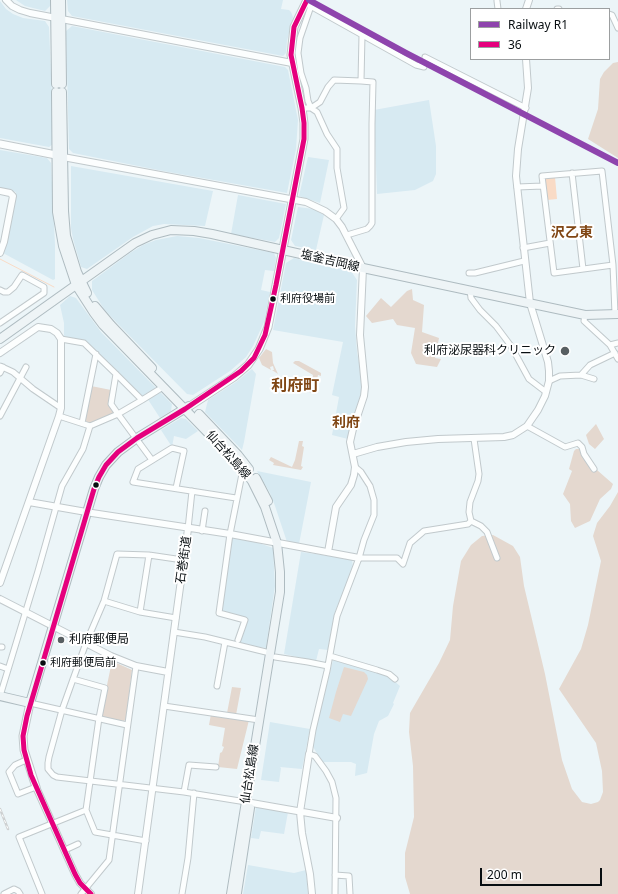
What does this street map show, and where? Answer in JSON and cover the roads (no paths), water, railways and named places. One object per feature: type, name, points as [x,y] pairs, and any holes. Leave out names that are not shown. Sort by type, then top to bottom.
[{"type":"main road","points":[[55,0],[58,19]]},
{"type":"main road","points":[[58,19],[61,0]]},
{"type":"main road","points":[[36,786],[26,760],[23,736],[30,703],[94,489],[99,477],[106,465],[118,452],[137,438],[188,407],[241,371],[251,361],[259,349],[268,327],[304,139],[302,108],[291,55],[296,22],[308,3]]},
{"type":"main road","name":"仙台松島線","points":[[58,19],[60,156],[57,212],[64,252],[94,313],[103,325],[163,387],[188,407],[238,455],[256,478],[270,504],[276,523],[279,544],[280,592],[272,655],[248,803],[231,894]]},
{"type":"main road","points":[[0,144],[60,156]]},
{"type":"main road","name":"塩釜吉岡線","points":[[0,339],[135,243],[152,235],[167,231],[194,231],[585,315],[617,314]]},
{"type":"main road","name":"仙台松島線","points":[[79,283],[111,325],[188,407],[243,469],[252,481],[265,507],[279,544]]},
{"type":"main road","name":"仙台松島線","points":[[237,894],[259,720],[272,655]]},
{"type":"main road","points":[[0,696],[30,703]]},
{"type":"street","points":[[6,0],[12,6],[25,12],[292,63]]},
{"type":"street","points":[[497,1],[498,8]]},
{"type":"street","points":[[336,219],[344,208],[338,168],[337,149],[326,134],[317,112],[311,108],[301,72],[298,46],[308,3],[416,65],[424,67],[425,57],[526,108]]},
{"type":"street","points":[[610,14],[612,15],[618,28]]},
{"type":"street","points":[[361,81],[362,35]]},
{"type":"street","points":[[353,454],[378,447],[406,442],[438,439],[504,437],[513,435],[527,426],[538,410],[546,392],[549,381],[548,362],[530,303],[524,261],[516,176],[518,149],[526,108],[528,88],[526,60]]},
{"type":"street","points":[[302,108],[311,108],[320,102],[328,86],[334,80],[373,82],[372,222],[367,229],[347,235]]},
{"type":"street","points":[[60,156],[306,202],[319,207],[336,219],[347,235],[363,268],[360,335],[365,387],[364,396],[351,436],[351,447],[355,467],[354,475],[351,485],[336,507],[328,552]]},
{"type":"street","points":[[613,265],[554,273],[542,176],[602,171],[613,265],[617,314]]},
{"type":"street","points":[[572,173],[583,270]]},
{"type":"street","points":[[517,187],[543,186]]},
{"type":"street","points":[[0,191],[10,193],[13,196],[0,251]]},
{"type":"street","points":[[523,248],[550,243]]},
{"type":"street","points":[[469,273],[475,273],[524,261]]},
{"type":"street","points":[[0,290],[8,292],[14,287],[22,275],[44,287],[44,293],[0,323]]},
{"type":"street","points":[[470,290],[471,298],[508,341],[529,379],[546,392]]},
{"type":"street","points":[[585,315],[584,321],[610,345],[618,359]]},
{"type":"street","points":[[0,353],[38,327],[51,329],[57,333],[61,339],[61,408],[59,416],[0,582]]},
{"type":"street","points":[[61,339],[84,343],[142,400]]},
{"type":"street","points":[[610,345],[618,343]]},
{"type":"street","points":[[581,375],[590,366],[615,353]]},
{"type":"street","points":[[82,423],[96,354]]},
{"type":"street","points":[[0,373],[2,366],[13,372],[33,390],[61,408]]},
{"type":"street","points":[[0,416],[26,367]]},
{"type":"street","points":[[116,374],[112,404],[152,460]]},
{"type":"street","points":[[549,381],[560,376],[581,375],[594,379]]},
{"type":"street","points":[[59,416],[90,426],[118,414],[163,387]]},
{"type":"street","points":[[0,696],[62,486],[83,449],[90,426]]},
{"type":"street","points":[[527,426],[565,447],[578,443],[582,447],[584,454],[594,469]]},
{"type":"street","points":[[474,438],[479,474],[469,507],[469,512],[472,521],[481,526],[487,532],[497,558]]},
{"type":"street","points":[[176,488],[184,451],[172,448],[138,469],[133,482],[236,498]]},
{"type":"street","points":[[312,894],[300,812],[309,754],[337,616],[374,515],[370,486],[361,472],[355,467]]},
{"type":"street","points":[[238,640],[245,620],[219,613],[236,498],[243,469]]},
{"type":"street","points":[[192,491],[188,529],[230,534],[359,558],[397,558],[403,564],[410,542],[424,531],[468,524],[472,521]]},
{"type":"street","name":"石巻街道","points":[[29,502],[188,529],[138,894]]},
{"type":"street","points":[[202,531],[205,510]]},
{"type":"street","points":[[183,560],[149,555],[117,554],[104,601],[86,643],[62,710],[49,757],[48,769],[57,777],[194,793],[336,818]]},
{"type":"street","points":[[140,612],[149,555]]},
{"type":"street","points":[[0,599],[111,656],[136,666],[168,672]]},
{"type":"street","points":[[104,601],[140,612],[176,618]]},
{"type":"street","points":[[174,632],[225,642],[272,655],[328,666]]},
{"type":"street","points":[[217,686],[225,642]]},
{"type":"street","points":[[330,656],[389,674],[395,679]]},
{"type":"street","points":[[0,666],[8,669]]},
{"type":"street","points":[[83,891],[109,860],[136,666]]},
{"type":"street","points":[[73,679],[105,688],[99,718],[86,810],[95,832],[146,841]]},
{"type":"street","points":[[30,703],[127,725]]},
{"type":"street","points":[[164,706],[259,720]]},
{"type":"street","points":[[309,754],[318,759],[332,782],[336,798],[335,894]]},
{"type":"street","points":[[26,760],[15,765],[9,772],[18,794],[36,786],[83,891],[91,894]]},
{"type":"street","points":[[184,792],[189,765],[216,767]]},
{"type":"street","points":[[182,894],[188,858],[194,793]]},
{"type":"street","points":[[42,894],[19,837],[86,810]]},
{"type":"street","points":[[65,850],[78,844]]},
{"type":"street","points":[[335,875],[349,876],[350,894]]},
{"type":"street","points":[[4,894],[9,891],[16,890],[20,894]]},
{"type":"waterway","points":[[0,259],[54,287]]},
{"type":"railway","points":[[0,809],[8,829]]},
{"type":"rail line","name":"R1","points":[[309,0],[406,53],[618,163]]},
{"type":"place","name":"利府役場前","points":[[273,299]]},
{"type":"place","name":"利府泌尿器科クリニック","points":[[565,351]]},
{"type":"place","name":"利府郵便局","points":[[61,640]]},
{"type":"place","name":"利府郵便局前","points":[[43,663]]},
{"type":"district","name":"沢乙東","points":[[572,233]]},
{"type":"district","name":"利府町","points":[[295,386]]},
{"type":"district","name":"利府","points":[[346,423]]}]
